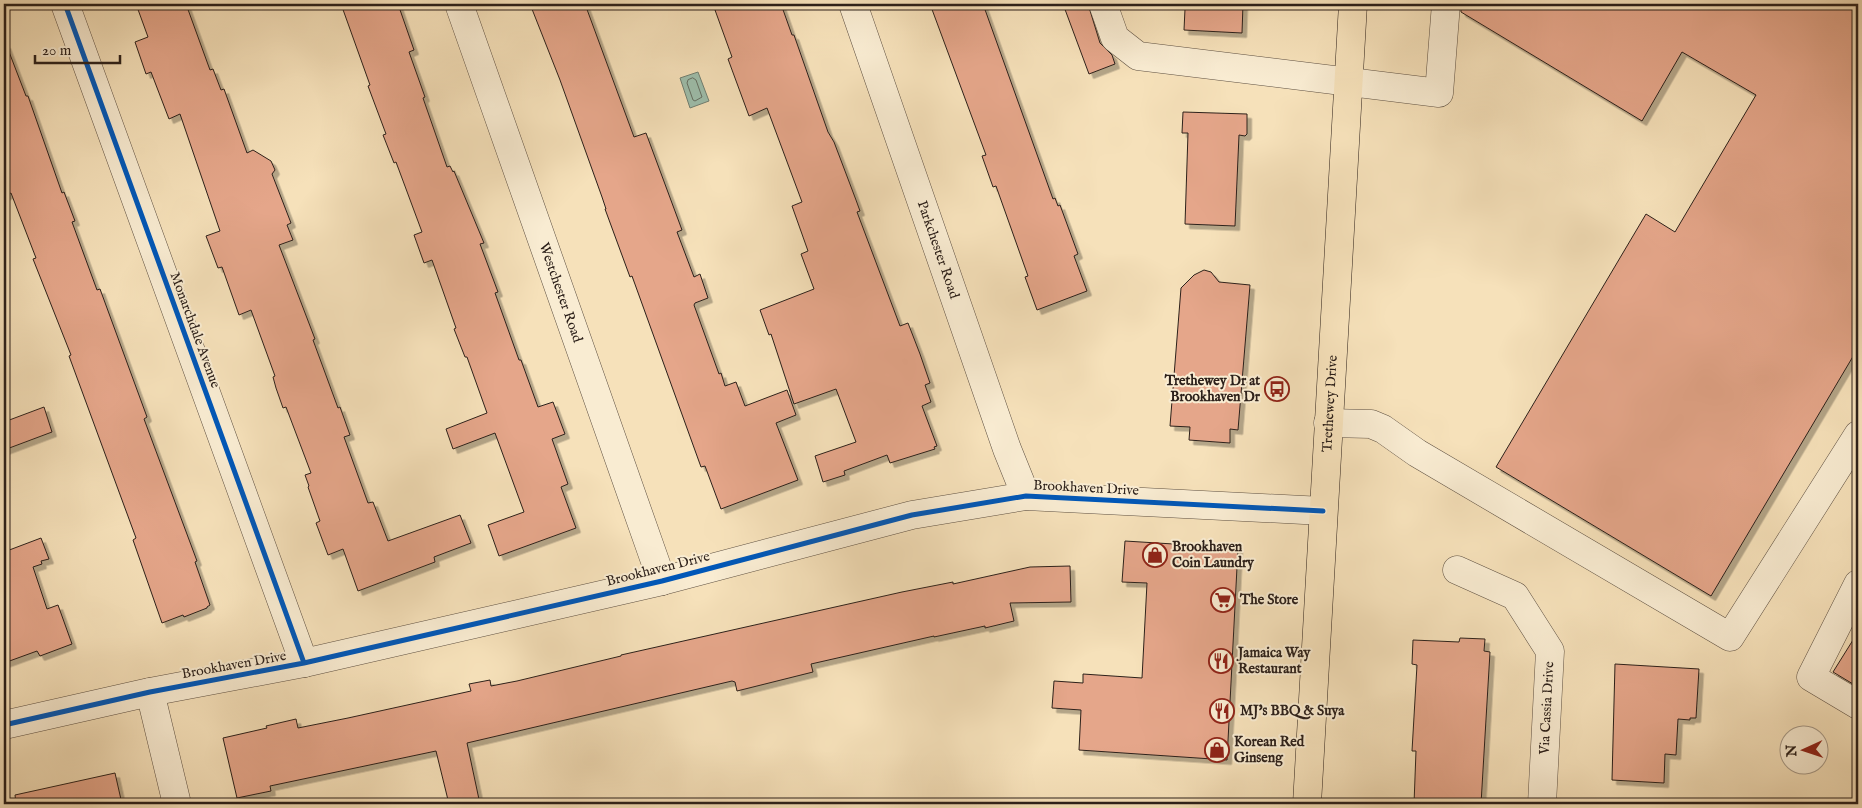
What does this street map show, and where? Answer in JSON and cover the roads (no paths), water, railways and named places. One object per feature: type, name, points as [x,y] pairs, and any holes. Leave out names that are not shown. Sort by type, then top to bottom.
[{"type":"main road","name":"Trethewey Drive","points":[[1307,804],[1352,4]]},
{"type":"street","name":"Monarchdale Avenue","points":[[65,4],[304,663]]},
{"type":"street","name":"Westchester Road","points":[[458,4],[662,581]]},
{"type":"street","name":"Parkchester Road","points":[[853,4],[1007,449],[1026,496]]},
{"type":"street","points":[[1103,4],[1115,38],[1138,56],[1439,92],[1446,4]]},
{"type":"street","points":[[1328,423],[1371,424],[1383,429],[1417,454],[1730,637],[1858,435]]},
{"type":"street","name":"Brookhaven Drive","points":[[4,724],[150,692],[304,663],[662,581],[912,515],[1026,496],[1323,511]]},
{"type":"street","name":"Via Cassia Drive","points":[[1457,570],[1515,596],[1550,651],[1542,804]]},
{"type":"street","points":[[1858,584],[1811,677],[1858,705]]},
{"type":"street","points":[[150,692],[177,804]]},
{"type":"water","points":[[698,72],[709,101],[690,108],[680,78]]},
{"type":"place","name":"Trethewey Dr at Brookhaven Dr","points":[[1277,389]]},
{"type":"place","name":"Brookhaven Coin Laundry","points":[[1155,555]]},
{"type":"place","name":"The Store","points":[[1223,600]]},
{"type":"place","name":"Jamaica Way Restaurant","points":[[1221,661]]},
{"type":"place","name":"MJ's BBQ & Suya","points":[[1222,711]]},
{"type":"place","name":"Korean Red Ginseng","points":[[1217,750]]}]
